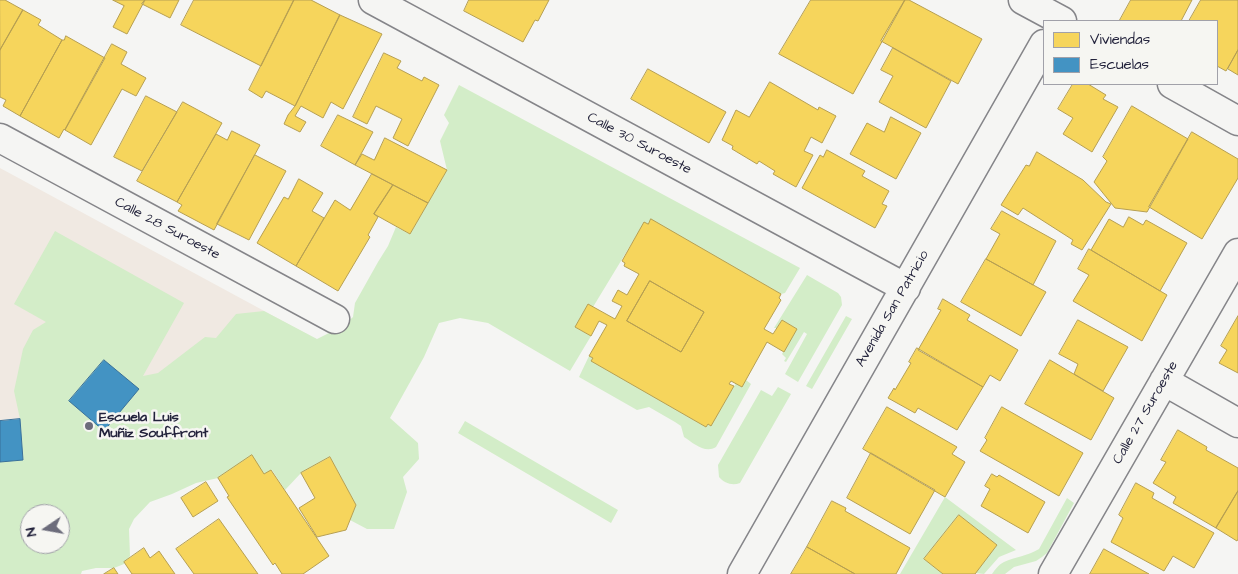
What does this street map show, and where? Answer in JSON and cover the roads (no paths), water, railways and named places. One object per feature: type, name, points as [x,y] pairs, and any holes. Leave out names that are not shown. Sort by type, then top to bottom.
[{"type":"street","name":"Calle 30 Suroeste","points":[[372,0],[906,288]]},
{"type":"street","points":[[1023,0],[1062,15]]},
{"type":"street","name":"Avenida San Patricio","points":[[742,574],[1043,46]]},
{"type":"street","points":[[1174,85],[1238,121]]},
{"type":"street","name":"Calle 28 Suroeste","points":[[0,138],[335,319]]},
{"type":"street","name":"Calle 27 Suroeste","points":[[1053,574],[1238,253]]},
{"type":"street","points":[[1164,381],[1238,423]]},
{"type":"place","name":"Escuela Luis Muñiz Souffront","points":[[89,426]]}]
